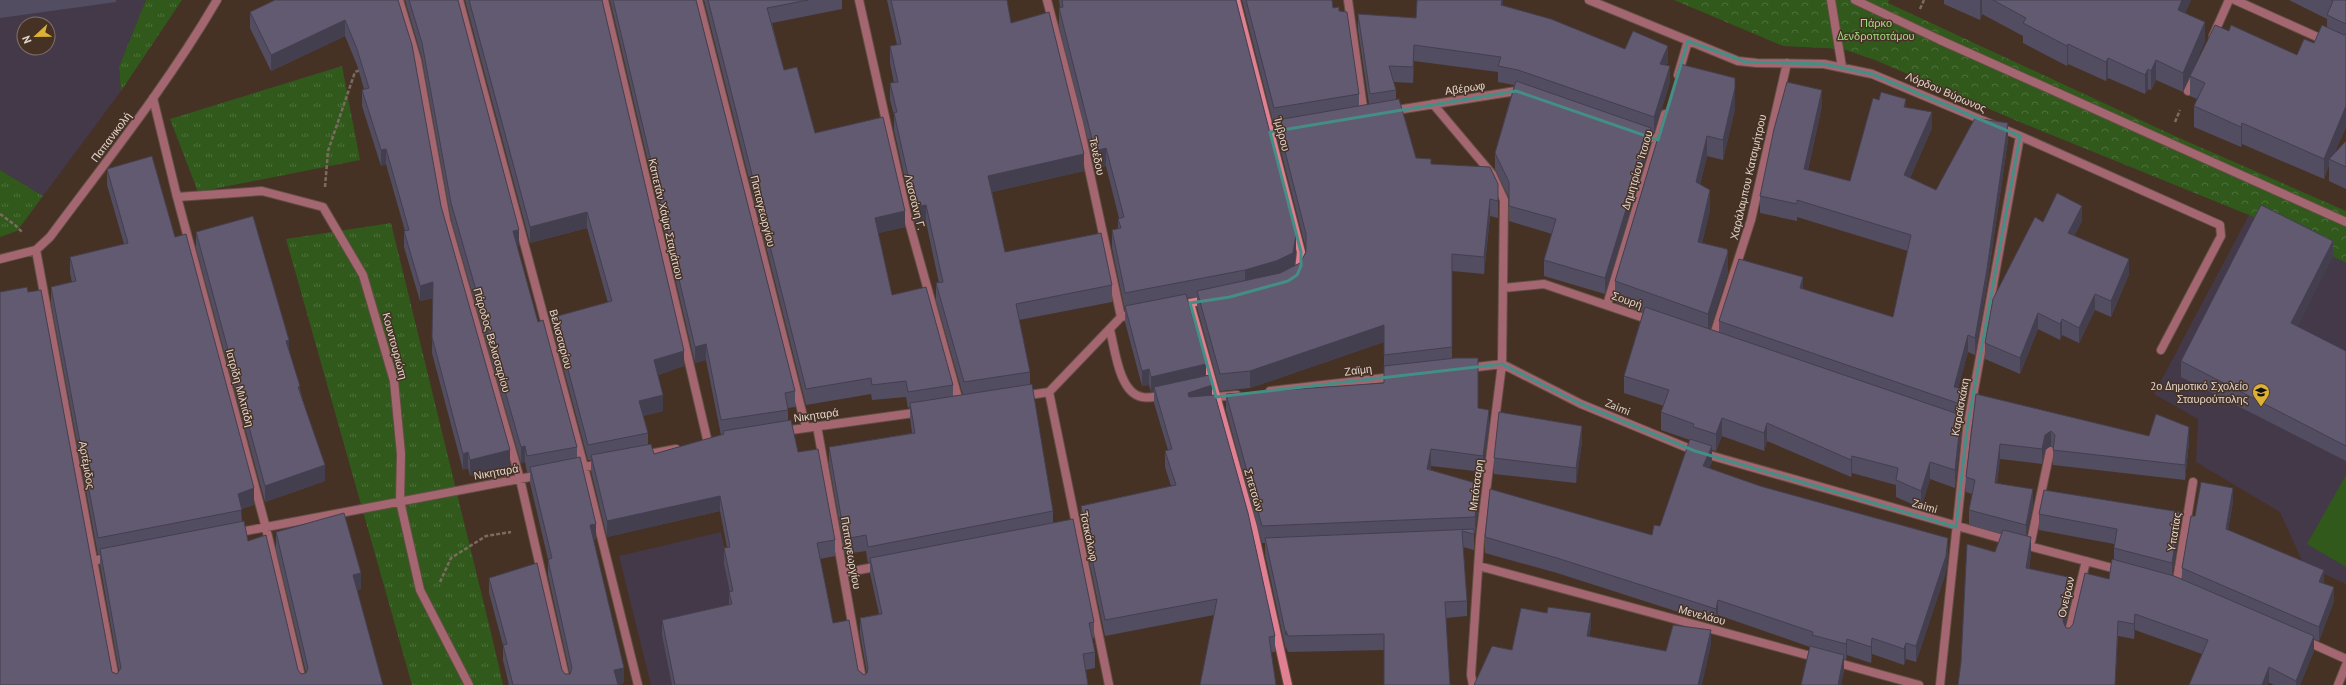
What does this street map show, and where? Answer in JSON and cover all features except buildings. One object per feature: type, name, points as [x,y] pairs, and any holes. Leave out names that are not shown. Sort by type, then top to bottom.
[{"type":"street","name":"Παπανικολή","points":[[0,259],[36,250],[50,237],[194,40],[216,0]]},
{"type":"street","name":"Πάροδος Βελισσαρίου","points":[[400,0],[417,60],[446,220],[520,479],[567,685]]},
{"type":"street","name":"Βελισσαρίου","points":[[459,0],[584,467],[638,685]]},
{"type":"street","name":"Καπετάν Χάψα Σταμάτιου","points":[[604,0],[708,443]]},
{"type":"street","name":"Παπαγεωργίου","points":[[698,0],[806,428]]},
{"type":"street","name":"Λασσάνη Γ.","points":[[859,0],[906,215],[960,406]]},
{"type":"street","name":"Τενέδου","points":[[1048,0],[1078,123],[1121,317]]},
{"type":"street","name":"Ίμβρου","points":[[1236,0],[1274,131],[1301,252],[1295,276]]},
{"type":"street","name":"Αβέρωφ","points":[[1348,0],[1368,115],[1516,91],[1531,96]]},
{"type":"street","name":"Λόρδου Βύρωνος","points":[[1589,0],[1738,61],[1757,63],[1824,64],[1872,74],[2020,136],[2220,225],[2221,236],[2162,350]]},
{"type":"street","points":[[1831,0],[1842,67]]},
{"type":"street","points":[[1855,0],[1940,40],[2346,222]]},
{"type":"street","points":[[2210,42],[2230,0]]},
{"type":"street","points":[[2235,0],[2346,50]]},
{"type":"street","points":[[1674,86],[1688,41]]},
{"type":"street","name":"Χαράλαμπου Κατσιμήτρου","points":[[1712,341],[1751,220],[1787,63]]},
{"type":"street","points":[[2188,91],[2198,70]]},
{"type":"street","name":"Ιατρίδη Μιλτιάδη","points":[[153,98],[177,197],[266,528],[303,685]]},
{"type":"street","name":"Δημητρίου Ίτσιου","points":[[1608,305],[1669,102]]},
{"type":"street","name":"Μπότσαρη","points":[[1433,104],[1492,174],[1504,200],[1502,364],[1476,539],[1479,566],[1471,675],[1473,685]]},
{"type":"street","points":[[1635,132],[1658,140]]},
{"type":"street","name":"Καραϊσκάκη","points":[[1940,685],[1956,527],[1963,427],[2020,136]]},
{"type":"street","points":[[177,197],[262,191],[323,207]]},
{"type":"street","name":"Κουντουριώτη","points":[[323,207],[363,275],[394,380],[401,454],[400,501],[420,590],[469,685]]},
{"type":"street","name":"Αρτέμιδος","points":[[36,250],[116,685]]},
{"type":"street","name":"Σουρή","points":[[1504,288],[1544,284],[1660,323]]},
{"type":"street","name":"Σπετσών","points":[[1217,299],[1186,304],[1210,385],[1216,397],[1261,549],[1288,685]]},
{"type":"street","points":[[1012,398],[1049,392],[1121,317],[1144,312]]},
{"type":"street","points":[[1110,330],[1123,380],[1134,394],[1143,398],[1174,392]]},
{"type":"street","points":[[1462,369],[1502,364]]},
{"type":"street","name":"Zaimi","points":[[1502,364],[1581,404],[1695,451],[1956,527],[2131,574]]},
{"type":"street","name":"Ζαϊμη","points":[[1264,392],[1399,376]]},
{"type":"street","name":"Τσακάλωφ","points":[[1049,392],[1073,529],[1109,685]]},
{"type":"street","points":[[1216,397],[1248,394]]},
{"type":"street","name":"Νικηταρά","points":[[776,432],[930,410]]},
{"type":"street","name":"Παπαγεωργίου","points":[[817,426],[863,685]]},
{"type":"street","points":[[638,456],[684,448]]},
{"type":"street","points":[[2030,546],[2050,451]]},
{"type":"street","points":[[562,471],[607,462]]},
{"type":"street","name":"Νικηταρά","points":[[226,535],[548,474]]},
{"type":"street","name":"Υπατίας","points":[[2176,586],[2193,482]]},
{"type":"street","points":[[93,561],[116,556]]},
{"type":"street","name":"Ονείρων","points":[[2068,638],[2086,561]]},
{"type":"street","points":[[843,573],[892,564]]},
{"type":"street","name":"Μενελάου","points":[[1479,566],[1919,685]]},
{"type":"street","points":[[2297,638],[2346,659]]},
{"type":"street","points":[[2338,685],[2346,665]]},
{"type":"path","points":[[323,207],[328,151],[355,72],[362,69]]},
{"type":"path","points":[[2166,141],[2188,91]]},
{"type":"path","points":[[438,586],[451,558],[486,536],[531,529]]},
{"type":"highlighted area","points":[[1688,41],[1746,62],[1824,64],[1872,74],[2020,136],[1967,429],[1956,527],[1695,451],[1581,404],[1502,364],[1216,397],[1190,303],[1230,297],[1288,281],[1297,275],[1301,266],[1301,252],[1270,132],[1516,91],[1658,140]]},
{"type":"shaded area","points":[[0,0],[146,0],[119,67],[121,91],[43,196],[0,170]]},
{"type":"shaded area","name":"2ο Δημοτικό Σχολείο Σταυρούπολης","points":[[2249,215],[2346,263],[2346,584],[2304,565],[2280,512],[2196,462],[2198,419],[2154,394]]},
{"type":"shaded area","points":[[721,532],[754,685],[651,685],[619,556]]},
{"type":"green space","points":[[146,0],[182,0],[121,91],[119,67]]},
{"type":"green space","name":"Πάρκο Δενδροποτάμου","points":[[1674,0],[1889,0],[1888,3],[2177,137],[2346,211],[2346,263],[2249,215],[2022,123],[1875,60],[1843,49],[1783,46]]},
{"type":"green space","points":[[342,66],[360,160],[198,192],[170,119]]},
{"type":"green space","points":[[0,170],[43,196],[17,231],[0,237]]},
{"type":"green space","points":[[391,223],[503,685],[412,685],[286,239]]},
{"type":"green space","points":[[2346,475],[2346,567],[2307,544]]},
{"type":"place","name":"2ο Δημοτικό Σχολείο Σταυρούπολης","points":[[2261,407]]}]
